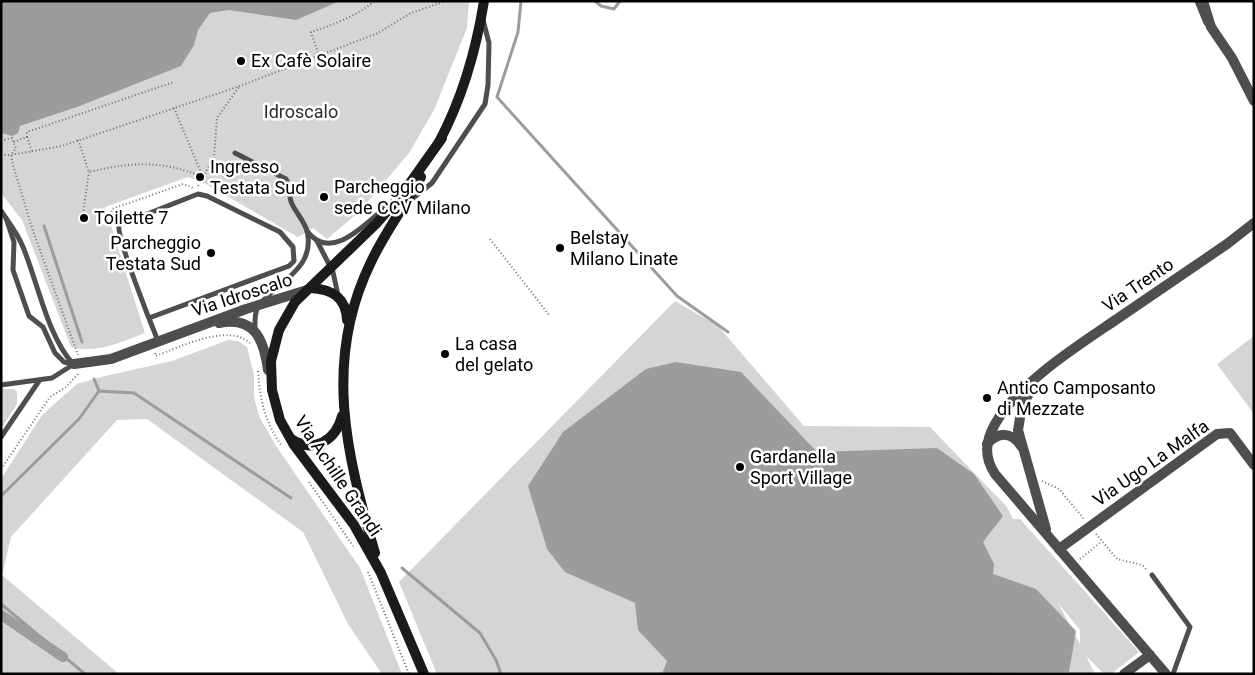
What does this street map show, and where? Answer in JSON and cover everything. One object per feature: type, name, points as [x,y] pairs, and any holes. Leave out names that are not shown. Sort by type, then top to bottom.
[{"type":"main road","points":[[347,328],[353,305],[371,261],[405,198],[442,138],[455,110],[473,60],[484,1]]},
{"type":"main road","name":"Via Achille Grandi","points":[[405,198],[295,302],[279,330],[271,361],[272,390],[280,420],[290,439],[354,525],[381,573],[424,674]]},
{"type":"main road","points":[[309,289],[325,289],[338,296],[346,310],[347,328]]},
{"type":"main road","name":"Via Achille Grandi","points":[[347,328],[341,387],[343,413],[360,502],[381,573]]},
{"type":"main road","points":[[290,439],[309,446],[324,443],[339,426],[343,413]]},
{"type":"street","points":[[1203,1],[1207,19],[1232,58],[1254,101]]},
{"type":"street","name":"Via Trento","points":[[987,444],[995,424],[1006,408],[1059,358],[1227,244],[1254,223]]},
{"type":"street","name":"Via Idroscalo","points":[[77,364],[111,359],[186,330],[309,289]]},
{"type":"street","name":"Via Idroscalo","points":[[186,330],[233,321],[243,324],[254,331]]},
{"type":"street","points":[[254,331],[265,346],[272,390]]},
{"type":"street","name":"Via Trento","points":[[1042,374],[1025,399],[1019,414],[1018,430],[1041,516],[1050,538]]},
{"type":"street","name":"Via Ugo La Malfa","points":[[1059,549],[1217,434],[1230,433],[1254,465]]},
{"type":"street","points":[[1022,446],[1015,438],[1007,434],[995,437],[987,444],[986,456],[991,467],[1166,674]]},
{"type":"street","points":[[1124,674],[1150,655]]},
{"type":"lane","points":[[318,241],[331,244],[348,238],[405,198],[432,183],[485,104],[488,85],[489,43],[482,14],[490,1]]},
{"type":"lane","points":[[1197,1],[1202,16],[1217,37]]},
{"type":"lane","points":[[234,153],[286,179],[289,184],[292,203],[307,231],[318,241],[331,268],[338,296]]},
{"type":"lane","points":[[149,318],[289,266],[294,262],[293,247],[280,232],[207,196],[198,194],[121,224],[118,228],[149,318],[155,342]]},
{"type":"lane","points":[[1,211],[23,246],[64,354],[77,364]]},
{"type":"lane","points":[[6,218],[14,242],[13,270],[29,316],[43,327],[55,353],[64,362],[77,364]]},
{"type":"lane","points":[[254,331],[259,305],[301,266],[309,250],[307,231]]},
{"type":"lane","points":[[1,385],[52,378],[77,364]]},
{"type":"lane","points":[[1,437],[39,381]]},
{"type":"lane","points":[[1152,575],[1190,627],[1172,674]]},
{"type":"path","points":[[319,56],[310,32],[331,25],[366,8],[375,1]]},
{"type":"path","points":[[1,155],[62,146],[240,86],[378,34],[411,13],[446,1]]},
{"type":"path","points":[[32,151],[27,132],[174,82]]},
{"type":"path","points":[[114,223],[111,214],[112,209],[183,184],[196,189],[214,156],[217,118],[240,86]]},
{"type":"path","points":[[174,108],[203,177]]},
{"type":"path","points":[[14,142],[27,137]]},
{"type":"path","points":[[1,141],[12,138],[16,148],[11,155]]},
{"type":"path","points":[[78,140],[89,172],[84,214]]},
{"type":"path","points":[[11,155],[32,228],[76,348]]},
{"type":"path","points":[[89,172],[143,163],[170,165],[203,177]]},
{"type":"path","points":[[490,240],[550,316]]},
{"type":"path","points":[[155,342],[156,356],[195,342],[228,335],[241,337],[252,346]]},
{"type":"path","points":[[1,469],[50,397],[66,387],[78,374],[77,364]]},
{"type":"path","points":[[257,368],[260,400],[267,420],[285,450]]},
{"type":"path","points":[[308,482],[355,548]]},
{"type":"path","points":[[1071,563],[1078,557],[1080,560],[1102,541]]},
{"type":"path","points":[[365,564],[409,674]]},
{"type":"green space","name":"Idroscalo","points":[[1,1],[469,1],[467,28],[434,110],[409,153],[359,212],[327,239],[313,228],[298,237],[206,184],[188,177],[105,207],[145,333],[108,346],[80,349],[71,347],[22,220],[1,193]]},
{"type":"green space","name":"Gardanella Sport Village","points":[[675,301],[718,326],[804,426],[930,427],[1007,507],[1013,519],[1020,519],[1139,652],[1111,674],[1104,674],[1086,656],[1095,674],[437,674],[399,582]],"holes":[[[1058,603],[1080,630],[1080,644]]]},
{"type":"green space","points":[[1254,336],[1254,414],[1217,364]]},
{"type":"green space","points":[[228,340],[238,341],[247,347],[254,375],[254,397],[259,416],[276,446],[360,568],[402,674],[382,674],[348,624],[303,532],[147,419],[117,420],[11,537],[2,575],[119,674],[1,674],[1,479],[42,415],[77,384],[172,361]]},
{"type":"green space","points":[[1,389],[14,389],[17,392],[17,404],[1,429]]},
{"type":"shaded area","points":[[1,1],[340,1],[296,20],[229,10],[210,13],[198,30],[194,45],[181,66],[77,107],[20,126],[18,133],[12,136],[1,133]]},
{"type":"shaded area","name":"Gardanella Sport Village","points":[[676,362],[741,372],[817,452],[937,448],[974,474],[1003,516],[983,542],[994,564],[993,574],[1036,589],[1076,631],[1069,672],[662,674],[667,661],[638,630],[635,603],[565,572],[547,549],[528,486],[563,432],[646,369]]},
{"type":"waterway","points":[[521,1],[518,32],[497,97],[677,296],[728,332]]},
{"type":"waterway","points":[[595,1],[601,6],[614,9],[620,1]]},
{"type":"waterway","points":[[44,226],[82,342]]},
{"type":"waterway","points":[[94,379],[99,391]]},
{"type":"waterway","points":[[99,391],[134,393],[291,498]]},
{"type":"waterway","points":[[1,496],[79,419],[99,391]]},
{"type":"waterway","points":[[402,568],[480,633],[496,660],[501,674]]},
{"type":"waterway","points":[[1,604],[85,674]]},
{"type":"waterway","points":[[1,615],[63,657]]},
{"type":"place","name":"Ex Cafè Solaire","points":[[241,61]]},
{"type":"place","name":"Ingresso Testata Sud","points":[[200,177]]},
{"type":"place","name":"Parcheggio sede CCV Milano","points":[[324,197]]},
{"type":"place","name":"Toilette 7","points":[[84,218]]},
{"type":"place","name":"Belstay Milano Linate","points":[[560,248]]},
{"type":"place","name":"Parcheggio Testata Sud","points":[[211,253]]},
{"type":"place","name":"La casa del gelato","points":[[445,354]]},
{"type":"place","name":"Antico Camposanto di Mezzate","points":[[987,398]]},
{"type":"place","name":"Gardanella Sport Village","points":[[740,467]]}]
